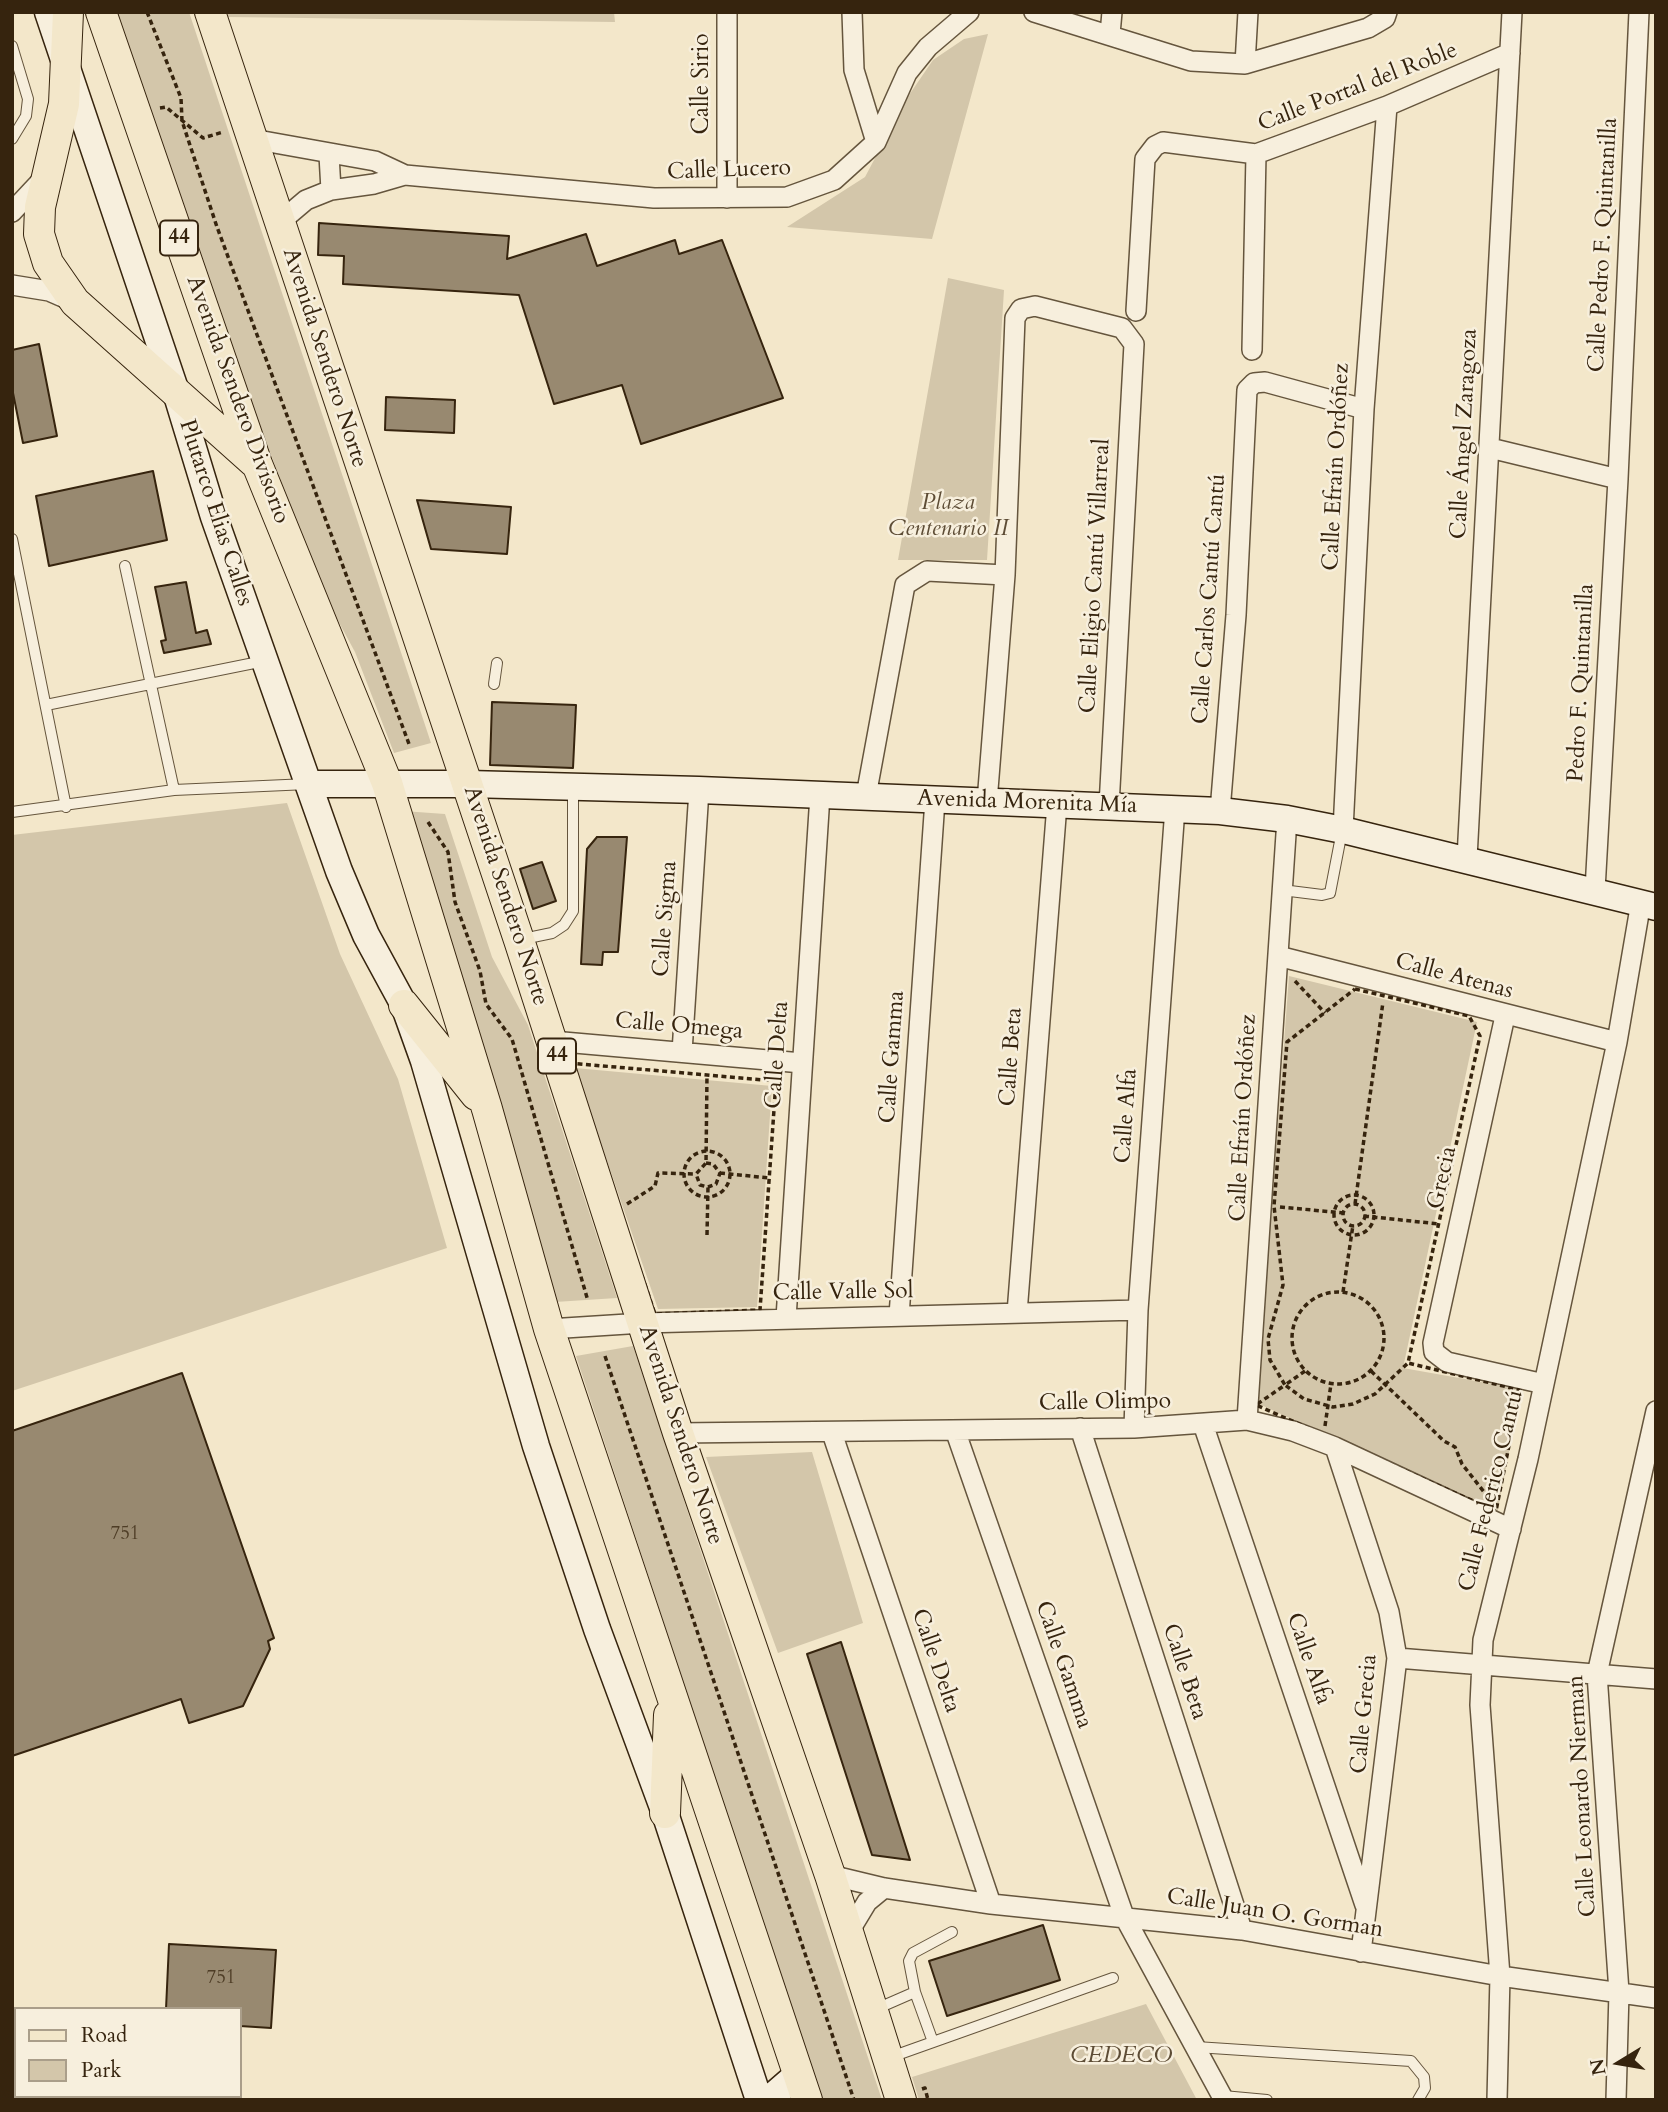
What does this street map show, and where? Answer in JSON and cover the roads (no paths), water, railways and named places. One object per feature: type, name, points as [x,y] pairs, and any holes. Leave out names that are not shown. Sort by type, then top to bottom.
[{"type":"main road","points":[[68,12],[67,69],[58,136],[40,207],[39,234],[48,263],[75,302],[257,464]]},
{"type":"main road","name":"Avenida Sendero Divisorio","points":[[101,12],[257,464],[387,783]]},
{"type":"main road","name":"Avenida Sendero Norte","points":[[210,12],[364,482],[468,784],[678,1433],[830,1875],[887,2058],[913,2094]]},
{"type":"main road","name":"44","points":[[387,783],[487,1109],[549,1329],[802,2087]]},
{"type":"main road","points":[[404,1005],[487,1109]]},
{"type":"main road","points":[[665,1813],[670,1698]]},
{"type":"street","name":"Plutarco Elias Calles","points":[[48,12],[264,661],[366,935],[404,1005]]},
{"type":"street","name":"Calle Sirio","points":[[727,12],[727,198]]},
{"type":"street","points":[[852,12],[854,70],[876,142]]},
{"type":"street","name":"Calle Lucero","points":[[252,139],[329,155],[375,161],[405,175],[654,198],[787,197],[807,192],[834,180],[876,142],[907,73],[928,47],[970,12]]},
{"type":"street","points":[[1034,12],[1191,61],[1245,64],[1368,28],[1377,24],[1387,12]]},
{"type":"street","points":[[1110,34],[1112,12]]},
{"type":"street","points":[[1245,64],[1248,12]]},
{"type":"street","name":"Calle Ángel Zaragoza","points":[[1467,858],[1512,12]]},
{"type":"street","name":"Calle Pedro F. Quintanilla","points":[[1618,479],[1639,12]]},
{"type":"street","name":"Calle Portal del Roble","points":[[1136,311],[1145,159],[1150,150],[1163,142],[1256,154],[1387,106],[1510,53]]},
{"type":"street","name":"Calle Efraín Ordóñez","points":[[1343,830],[1364,409],[1387,106]]},
{"type":"street","points":[[1252,349],[1256,154]]},
{"type":"street","points":[[329,155],[331,190]]},
{"type":"street","points":[[12,212],[47,173]]},
{"type":"street","name":"Calle Lucero","points":[[280,222],[306,200],[331,190],[365,186],[405,175]]},
{"type":"street","points":[[12,285],[49,291],[75,302]]},
{"type":"street","name":"Calle Eligio Cantú Villarreal","points":[[1005,575],[1015,318],[1021,309],[1035,306],[1122,328],[1131,338],[1135,349],[1125,466],[1110,806]]},
{"type":"street","name":"Calle Carlos Cantú Cantú","points":[[1220,811],[1236,615],[1247,390],[1254,383],[1265,382],[1364,409]]},
{"type":"street","points":[[1490,448],[1618,479]]},
{"type":"street","name":"Pedro F. Quintanilla","points":[[1595,890],[1618,479]]},
{"type":"street","points":[[866,796],[905,585],[927,571],[1005,575],[987,802]]},
{"type":"street","name":"Avenida Morenita Mía","points":[[309,784],[573,786],[1220,811],[1287,818],[1343,830],[1467,858],[1648,905]]},
{"type":"street","name":"Calle Sigma","points":[[682,1052],[699,790]]},
{"type":"street","name":"Calle Delta","points":[[786,1318],[820,795]]},
{"type":"street","name":"Calle Gamma","points":[[899,1316],[935,800]]},
{"type":"street","name":"Calle Beta","points":[[1017,1313],[1056,804]]},
{"type":"street","name":"Calle Alfa","points":[[1134,1428],[1138,1310],[1175,808]]},
{"type":"street","name":"Calle Efraín Ordóñez","points":[[1248,1420],[1287,818]]},
{"type":"street","name":"Calle Federico Cantú","points":[[1497,2100],[1500,1976],[1480,1705],[1481,1664],[1487,1616],[1511,1529],[1544,1384],[1648,905]]},
{"type":"street","name":"Calle Atenas","points":[[1278,956],[1505,1016],[1617,1042]]},
{"type":"street","points":[[404,1005],[441,1112],[536,1446],[597,1629],[665,1813],[759,2100]]},
{"type":"street","name":"Grecia","points":[[1505,1016],[1436,1322],[1434,1352],[1447,1362],[1544,1384]]},
{"type":"street","name":"Calle Omega","points":[[552,1041],[802,1063]]},
{"type":"street","name":"Calle Valle Sol","points":[[549,1329],[786,1318],[1138,1310]]},
{"type":"street","name":"Calle Leonardo Nierman","points":[[1616,2100],[1619,1992],[1597,1674],[1656,1411]]},
{"type":"street","name":"Calle Olimpo","points":[[678,1433],[1134,1428],[1248,1420],[1329,1441],[1511,1529]]},
{"type":"street","name":"Calle Alfa","points":[[1203,1424],[1367,1910]]},
{"type":"street","name":"Calle Beta","points":[[1080,1428],[1242,1930]]},
{"type":"street","name":"Calle Gamma","points":[[956,1430],[1124,1916],[1223,2098]]},
{"type":"street","name":"Calle Delta","points":[[832,1433],[991,1904]]},
{"type":"street","name":"Calle Grecia","points":[[1329,1441],[1389,1612],[1397,1658],[1361,1952]]},
{"type":"street","points":[[1397,1658],[1656,1679]]},
{"type":"street","name":"Calle Juan O. Gorman","points":[[830,1875],[884,1888],[991,1904],[1242,1930],[1500,1976],[1656,1998]]},
{"type":"street","points":[[847,1936],[867,1902],[884,1888]]},
{"type":"street","points":[[768,2100],[802,2087]]},
{"type":"lane","points":[[12,46],[28,99],[26,116],[12,139]]},
{"type":"lane","points":[[12,539],[66,807]]},
{"type":"lane","points":[[125,566],[174,790]]},
{"type":"lane","points":[[46,705],[264,661]]},
{"type":"lane","points":[[494,684],[497,663]]},
{"type":"lane","points":[[12,812],[66,807],[174,790],[309,784]]},
{"type":"lane","points":[[519,940],[552,933],[564,925],[573,911],[573,786]]},
{"type":"lane","points":[[1282,890],[1322,895],[1330,893],[1343,830]]},
{"type":"lane","points":[[933,2042],[910,1972],[913,1953],[953,1932]]},
{"type":"lane","points":[[887,2058],[1113,1978]]},
{"type":"lane","points":[[872,2011],[915,1992]]},
{"type":"lane","points":[[1196,2047],[1411,2061],[1424,2077],[1425,2088],[1418,2100]]},
{"type":"lane","points":[[1223,2098],[1267,2100]]},
{"type":"park label","name":"Plaza Centenario II","points":[[948,517]]},
{"type":"park label","name":"CEDECO","points":[[1121,2057]]}]
